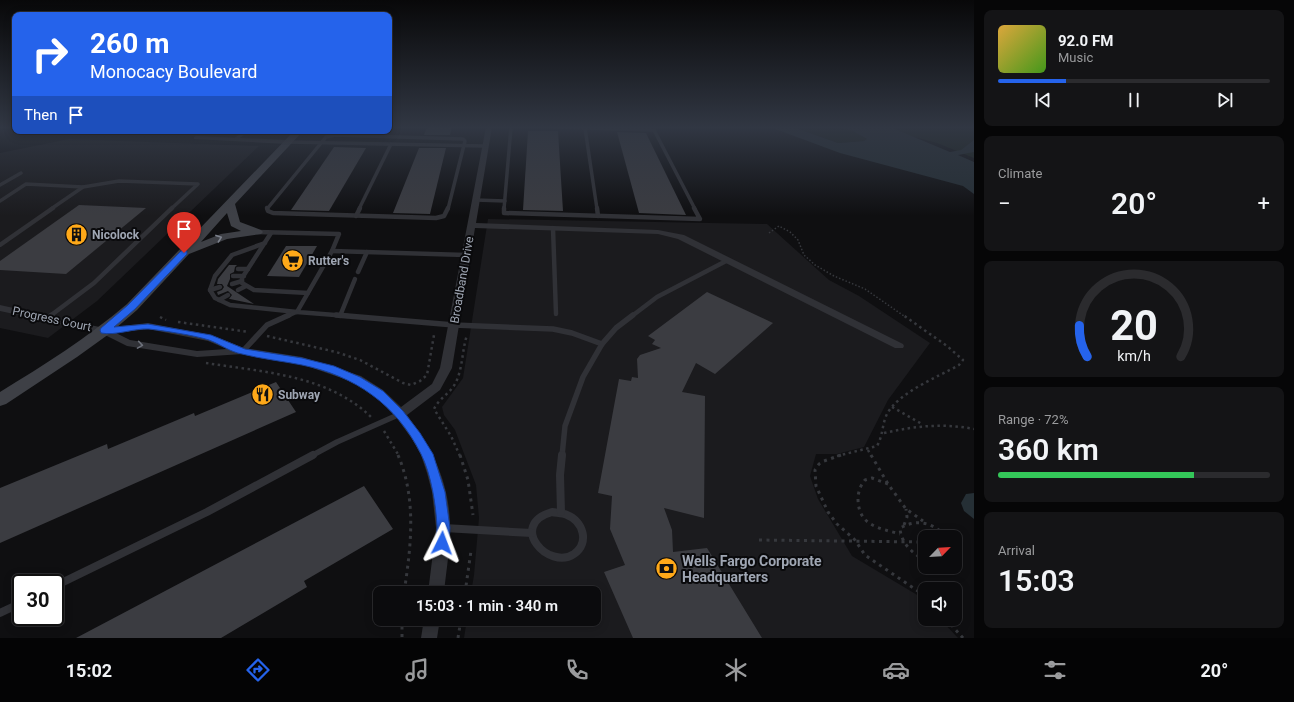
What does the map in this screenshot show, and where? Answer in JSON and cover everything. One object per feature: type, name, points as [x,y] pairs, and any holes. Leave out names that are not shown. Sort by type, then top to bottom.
[{"type":"main road","points":[[0,400],[40,376],[104,330],[132,307],[273,157]]},
{"type":"main road","points":[[230,203],[235,224],[256,232]]},
{"type":"main road","points":[[184,253],[225,236],[256,232]]},
{"type":"street","name":"Broadband Drive","points":[[400,414],[436,387],[446,368],[483,157]]},
{"type":"street","points":[[471,225],[658,232],[671,234],[728,260],[899,346]]},
{"type":"street","name":"Progress Court","points":[[0,308],[104,330]]},
{"type":"street","points":[[104,330],[148,326],[211,338],[243,351],[330,369],[357,379],[379,393],[400,414],[427,454],[439,492],[444,528],[437,586]]},
{"type":"street","points":[[104,330],[127,343],[197,354],[243,351]]},
{"type":"street","points":[[429,638],[431,626]]},
{"type":"lane","points":[[309,157],[267,208],[268,211],[273,213],[356,216],[436,218],[444,216],[447,212],[460,157]]},
{"type":"lane","points":[[356,216],[386,157]]},
{"type":"lane","points":[[509,157],[504,213],[700,219],[668,157]]},
{"type":"lane","points":[[589,157],[598,216]]},
{"type":"lane","points":[[0,185],[21,173]]},
{"type":"lane","points":[[0,201],[26,184],[83,187],[119,181],[198,184],[94,283],[48,318]]},
{"type":"lane","points":[[0,245],[83,187]]},
{"type":"lane","points":[[476,200],[505,201]]},
{"type":"lane","points":[[553,228],[556,314]]},
{"type":"lane","points":[[243,351],[257,334],[267,325],[297,312],[332,251],[339,234],[256,232]]},
{"type":"lane","points":[[242,281],[271,233]]},
{"type":"lane","points":[[210,290],[214,278],[232,255],[265,243]]},
{"type":"lane","points":[[332,251],[466,255]]},
{"type":"lane","points":[[358,272],[367,252]]},
{"type":"lane","points":[[561,512],[560,475],[565,426],[583,377],[602,344],[616,328],[657,297],[728,260]]},
{"type":"lane","points":[[221,268],[227,269]]},
{"type":"lane","points":[[238,269],[248,269]]},
{"type":"lane","points":[[232,276],[244,276]]},
{"type":"lane","points":[[214,278],[221,277]]},
{"type":"lane","points":[[340,316],[355,279]]},
{"type":"lane","points":[[242,281],[246,286],[252,289],[308,293]]},
{"type":"lane","points":[[232,284],[242,281]]},
{"type":"lane","points":[[238,290],[246,286]]},
{"type":"lane","points":[[210,290],[220,287]]},
{"type":"lane","points":[[247,293],[252,289]]},
{"type":"lane","points":[[210,290],[215,298],[237,306],[454,325],[553,329],[572,333],[602,344]]},
{"type":"lane","points":[[219,300],[228,295]]},
{"type":"lane","points":[[237,306],[242,299]]},
{"type":"lane","points":[[64,582],[207,512],[337,442],[400,414]]},
{"type":"lane","points":[[561,512],[570,515],[577,521],[582,528],[584,540],[578,551],[571,556],[562,558],[546,554],[534,541],[532,533],[533,526],[537,519],[544,514],[561,512]]},
{"type":"lane","points":[[444,528],[532,533]]},
{"type":"lane","points":[[0,613],[12,607]]},
{"type":"path","points":[[769,232],[779,226],[790,232],[798,240],[804,256],[815,265],[834,276],[865,289],[947,346],[963,360],[959,365],[896,401],[887,414],[884,433],[877,446],[868,450],[826,459],[818,465],[815,472],[815,482],[820,497],[830,515],[838,525],[855,540],[857,546],[864,554],[918,590]]},
{"type":"path","points":[[160,317],[167,320]]},
{"type":"path","points":[[174,321],[257,334],[348,356],[360,360],[404,383],[411,385],[420,381],[427,374],[434,335]]},
{"type":"path","points":[[467,335],[458,378],[453,388],[436,404],[434,408],[456,447],[466,474],[472,494],[473,515]]},
{"type":"path","points":[[205,363],[281,375],[312,382],[354,402],[379,424],[392,441],[405,470],[412,498],[412,530],[405,586]]},
{"type":"path","points":[[892,407],[922,424]]},
{"type":"path","points":[[884,433],[922,424],[958,426],[974,429]]},
{"type":"path","points":[[868,450],[888,484],[906,509],[939,530]]},
{"type":"path","points":[[888,484],[870,478],[864,480],[860,485],[858,499],[859,512],[864,520],[874,526],[900,534]]},
{"type":"path","points":[[904,525],[907,517],[906,509]]},
{"type":"path","points":[[918,556],[903,542],[900,534],[900,528],[912,521],[926,523]]},
{"type":"path","points":[[759,540],[813,542],[855,540],[918,542]]},
{"type":"path","points":[[466,586],[471,551]]},
{"type":"path","points":[[402,626],[402,638]]},
{"type":"path","points":[[458,638],[460,626]]},
{"type":"path","points":[[952,626],[963,638]]},
{"type":"shaded area","points":[[0,157],[248,157],[97,301],[48,338],[0,328]]},
{"type":"shaded area","points":[[854,157],[962,157],[974,162],[974,194],[963,186]]},
{"type":"shaded area","points":[[488,219],[767,224],[829,280],[859,296],[930,343],[888,400],[864,447],[837,454],[816,454],[810,476],[818,499],[852,556],[918,595],[918,626],[947,626],[958,638],[464,638],[466,626],[601,626],[601,586],[472,586],[479,518],[476,485],[455,430],[444,415],[442,407],[463,378]]},
{"type":"shaded area","points":[[974,493],[974,519],[964,511],[961,503],[966,494]]},
{"type":"building","points":[[327,157],[361,157],[329,211],[291,210]]},
{"type":"building","points":[[415,157],[444,157],[430,214],[393,213]]},
{"type":"building","points":[[526,157],[560,157],[563,211],[523,210]]},
{"type":"building","points":[[624,157],[658,157],[686,215],[639,213]]},
{"type":"building","name":"Nicolock","points":[[79,205],[146,208],[66,274],[0,270],[0,261]]},
{"type":"building","name":"Rutter's","points":[[286,246],[317,246],[299,277],[267,276]]},
{"type":"building","points":[[229,265],[237,265],[234,272],[230,274],[230,279],[227,286],[254,304],[229,299],[232,295],[228,291],[218,295],[217,292],[222,290],[224,287],[222,284],[217,284],[218,279]]},
{"type":"building","points":[[707,292],[773,323],[715,374],[696,363],[682,392],[705,396],[704,518],[664,508],[672,530],[673,552],[707,548],[762,638],[633,638],[604,572],[625,565],[610,529],[612,496],[598,493],[619,379],[631,381],[632,377],[638,378],[637,359],[640,355],[661,348],[652,344],[655,340],[648,336]]},
{"type":"building","points":[[276,382],[296,412],[0,543],[0,488],[107,444],[108,449],[194,413],[195,416]]},
{"type":"building","points":[[364,486],[393,529],[304,581],[307,587],[221,638],[76,638]]},
{"type":"place","name":"Nicolock","points":[[76,235]]},
{"type":"place","name":"Rutter's","points":[[292,261]]},
{"type":"place","name":"Subway","points":[[262,395]]},
{"type":"place","name":"Wells Fargo Corporate Headquarters","points":[[667,569]]},
{"type":"route","points":[[184,253],[132,307],[104,330],[148,326],[211,338],[243,351],[302,362],[330,369],[357,379],[379,393],[400,414],[427,454],[439,492],[444,528],[442,543]]}]
